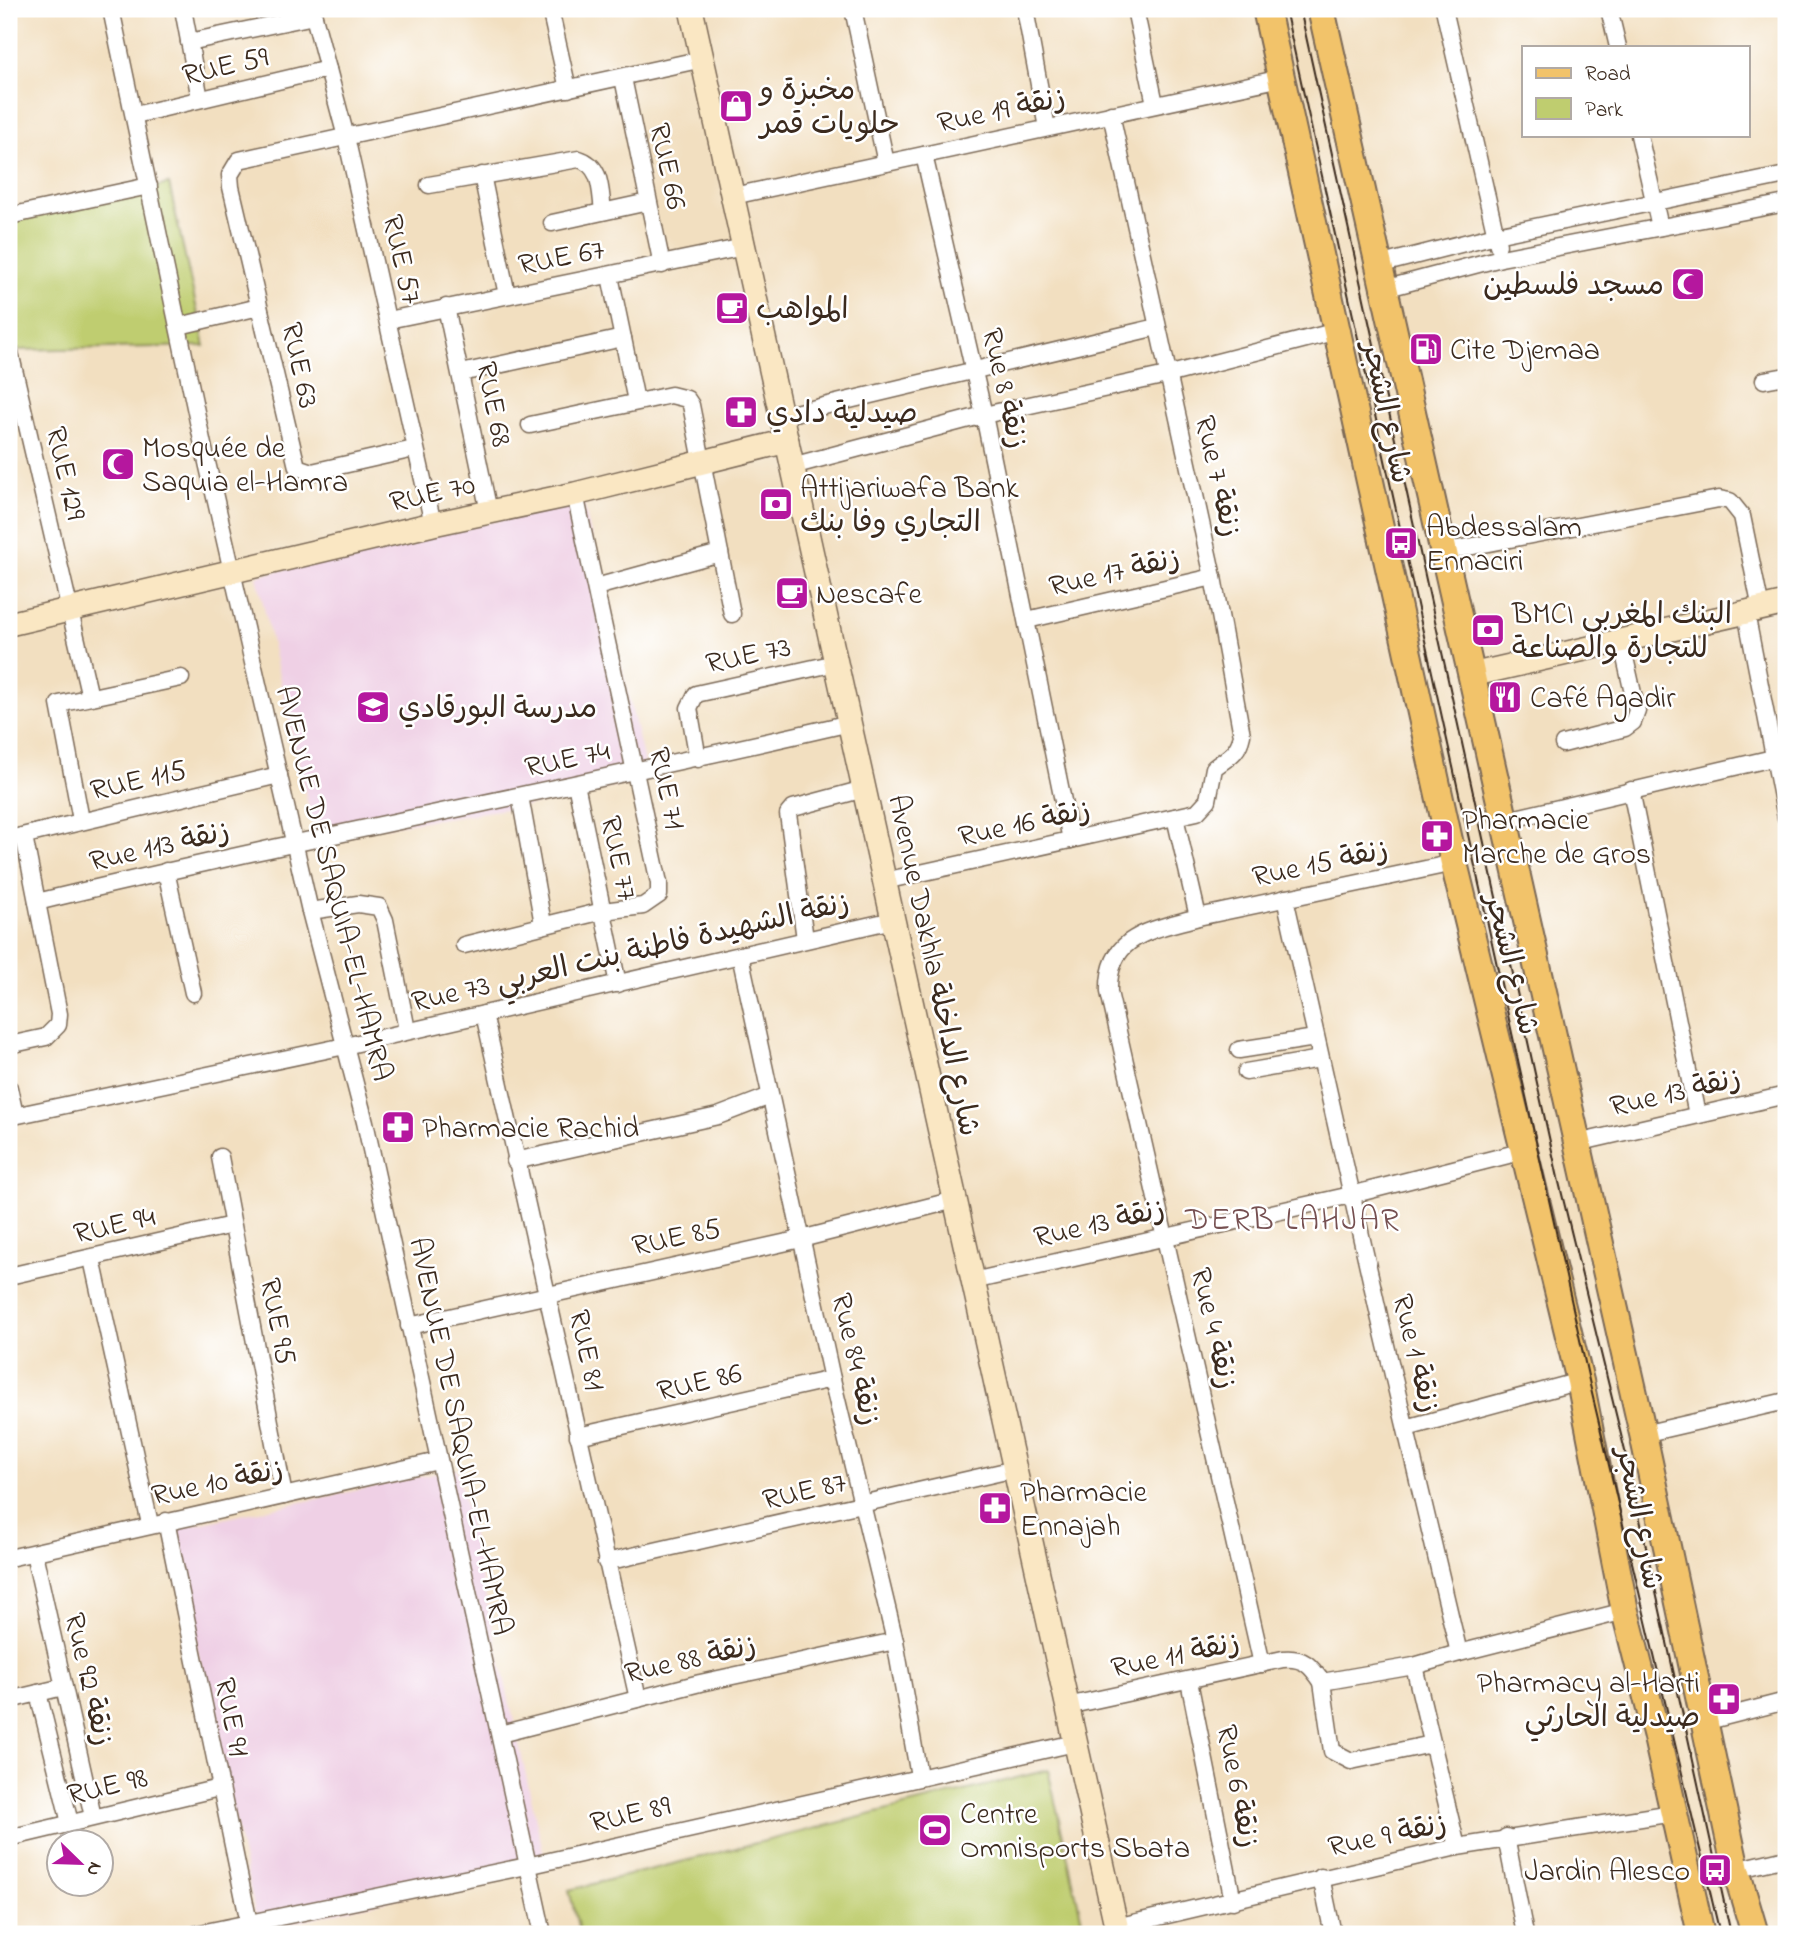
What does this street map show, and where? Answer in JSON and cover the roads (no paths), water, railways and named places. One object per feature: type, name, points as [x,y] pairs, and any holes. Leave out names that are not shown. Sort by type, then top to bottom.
[{"type":"main road","name":"شارع الشجر","points":[[1266,9],[1454,863],[1580,1381],[1625,1611],[1656,1733],[1701,1934]]},
{"type":"main road","name":"شارع الشجر","points":[[1321,9],[1643,1434],[1736,1870],[1755,1934]]},
{"type":"street","name":"AVENUE DE SAQUIA-EL-HAMRA","points":[[111,9],[279,775],[409,1326],[543,1934]]},
{"type":"street","points":[[183,9],[200,99]]},
{"type":"street","points":[[263,9],[267,26]]},
{"type":"street","points":[[550,9],[568,89]]},
{"type":"street","name":"Avenue Dakhla شارع الداخلة","points":[[691,9],[1117,1931]]},
{"type":"street","points":[[853,9],[886,163]]},
{"type":"street","points":[[1025,9],[1047,128]]},
{"type":"street","points":[[1135,9],[1155,104]]},
{"type":"street","points":[[1444,9],[1501,258]]},
{"type":"street","points":[[1609,9],[1618,46]]},
{"type":"street","points":[[189,42],[267,26],[313,13]]},
{"type":"street","name":"RUE 57","points":[[313,13],[346,137],[433,524]]},
{"type":"street","points":[[346,137],[703,59]]},
{"type":"street","name":"RUE 59","points":[[135,115],[328,69]]},
{"type":"street","name":"RUE 66","points":[[623,78],[662,265]]},
{"type":"street","name":"Rue 19 زنقة","points":[[733,196],[1282,78]]},
{"type":"street","name":"Rue 7 زنقة","points":[[1111,114],[1213,577],[1242,735],[1232,756],[1214,768],[1210,774],[1205,807],[1198,812],[1175,817]]},
{"type":"street","points":[[1639,136],[1661,227]]},
{"type":"street","name":"RUE 63","points":[[346,137],[239,160],[230,175],[231,187],[297,467],[312,472],[414,449]]},
{"type":"street","name":"Rue 8 زنقة","points":[[924,155],[984,415],[1072,840]]},
{"type":"street","points":[[429,186],[579,159],[589,162],[596,169],[603,211]]},
{"type":"street","points":[[482,175],[507,295]]},
{"type":"street","points":[[1381,277],[1496,235],[1786,175]]},
{"type":"street","points":[[9,216],[149,186]]},
{"type":"street","points":[[552,223],[648,202]]},
{"type":"street","points":[[1381,277],[1501,258],[1786,203]]},
{"type":"street","name":"RUE 67","points":[[388,320],[744,247]]},
{"type":"street","points":[[610,276],[636,401]]},
{"type":"street","points":[[179,326],[259,307]]},
{"type":"street","name":"RUE 68","points":[[446,307],[489,512]]},
{"type":"street","points":[[782,416],[1157,327]]},
{"type":"street","points":[[792,466],[984,415],[1167,375],[1337,331]]},
{"type":"street","points":[[461,373],[623,338]]},
{"type":"street","name":"RUE 129","points":[[9,348],[15,404],[71,611],[90,697]]},
{"type":"street","points":[[1764,380],[1786,376]]},
{"type":"street","points":[[530,425],[671,395],[687,399],[691,405],[732,614]]},
{"type":"street","name":"RUE 70","points":[[9,624],[433,524],[575,494],[787,441]]},
{"type":"street","name":"RUE 71","points":[[464,945],[603,911],[643,906],[659,895],[637,771],[575,494]]},
{"type":"street","points":[[1442,552],[1719,499],[1730,501],[1742,516],[1773,758],[1786,818]]},
{"type":"street","points":[[596,587],[720,553]]},
{"type":"street","name":"Rue 17 زنقة","points":[[1027,620],[1213,577]]},
{"type":"street","points":[[1471,675],[1786,603]]},
{"type":"street","points":[[1563,744],[1625,728],[1633,722],[1637,711],[1621,640]]},
{"type":"street","name":"RUE 73","points":[[698,759],[689,708],[696,694],[836,663]]},
{"type":"street","points":[[81,820],[59,704],[181,678]]},
{"type":"street","name":"RUE 74","points":[[295,842],[698,759],[850,723]]},
{"type":"street","points":[[1503,821],[1773,758]]},
{"type":"street","name":"RUE 115","points":[[16,837],[279,775]]},
{"type":"street","name":"RUE 77","points":[[576,785],[618,984]]},
{"type":"street","points":[[806,939],[787,823],[788,814],[793,808],[864,789]]},
{"type":"street","points":[[1631,790],[1697,1115]]},
{"type":"street","points":[[520,796],[543,925]]},
{"type":"street","points":[[1175,817],[1198,917]]},
{"type":"street","name":"Rue 16 زنقة","points":[[884,881],[1175,817]]},
{"type":"street","points":[[9,1045],[46,1037],[58,1025],[37,902],[16,837]]},
{"type":"street","name":"Rue 113 زنقة","points":[[37,902],[295,842]]},
{"type":"street","name":"Rue 15 زنقة","points":[[1140,935],[1198,917],[1454,863]]},
{"type":"street","points":[[166,871],[193,993]]},
{"type":"street","name":"Rue 1 زنقة","points":[[1285,898],[1351,1195],[1459,1653]]},
{"type":"street","points":[[310,911],[369,903],[379,907],[386,920],[407,1030]]},
{"type":"street","name":"Rue 73 زنقة الشهيدة فاطنة بنت العربي","points":[[12,1116],[345,1046],[893,920]]},
{"type":"street","name":"Rue 4 زنقة","points":[[1140,935],[1123,946],[1112,959],[1108,975],[1109,992],[1262,1664]]},
{"type":"street","name":"Rue 84 زنقة","points":[[740,955],[800,1238],[895,1641],[919,1776]]},
{"type":"street","name":"RUE 81","points":[[484,1014],[638,1699]]},
{"type":"street","points":[[1238,1050],[1315,1038]]},
{"type":"street","points":[[1246,1072],[1320,1059]]},
{"type":"street","points":[[9,1088],[12,1116]]},
{"type":"street","name":"Rue 13 زنقة","points":[[1577,1143],[1786,1095]]},
{"type":"street","points":[[516,1161],[718,1116],[770,1096]]},
{"type":"street","name":"Rue 13 زنقة","points":[[973,1281],[1351,1195],[1524,1152]]},
{"type":"street","name":"RUE 95","points":[[220,1157],[284,1496]]},
{"type":"street","name":"RUE 85","points":[[409,1326],[800,1238],[955,1200]]},
{"type":"street","name":"RUE 94","points":[[9,1276],[232,1225]]},
{"type":"street","name":"RUE 91","points":[[92,1259],[158,1523],[249,1923]]},
{"type":"street","name":"RUE 86","points":[[578,1436],[832,1379]]},
{"type":"street","points":[[1406,1428],[1580,1381]]},
{"type":"street","points":[[1643,1434],[1786,1401]]},
{"type":"street","name":"Rue 10 زنقة","points":[[9,1558],[438,1461]]},
{"type":"street","name":"RUE 87","points":[[606,1562],[1015,1469]]},
{"type":"street","name":"Rue 92 زنقة","points":[[34,1553],[93,1818]]},
{"type":"street","points":[[1432,1744],[1350,1761],[1340,1758],[1332,1751],[1322,1682],[1414,1666],[1625,1611]]},
{"type":"street","name":"Rue 88 زنقة","points":[[500,1734],[638,1699],[895,1641]]},
{"type":"street","name":"Rue 11 زنقة","points":[[1067,1706],[1295,1658],[1310,1664],[1322,1682]]},
{"type":"street","points":[[1414,1666],[1457,1847]]},
{"type":"street","name":"Rue 6 زنقة","points":[[1189,1681],[1233,1901]]},
{"type":"street","points":[[9,1700],[63,1688]]},
{"type":"street","name":"Rue 92 زنقة","points":[[38,1693],[70,1823]]},
{"type":"street","points":[[1704,1722],[1786,1701]]},
{"type":"street","name":"RUE 89","points":[[196,1934],[222,1932],[249,1923],[527,1866],[919,1776],[1076,1743]]},
{"type":"street","name":"RUE 98","points":[[9,1838],[219,1788]]},
{"type":"street","name":"Rue 9 زنقة","points":[[1117,1931],[1321,1877],[1457,1847],[1506,1837],[1672,1813]]},
{"type":"street","points":[[1506,1837],[1525,1934]]},
{"type":"street","points":[[1736,1870],[1786,1858]]},
{"type":"street","points":[[1321,1877],[1333,1934]]},
{"type":"tram line","points":[[1285,9],[1590,1385],[1720,1934]]},
{"type":"tram line","points":[[1300,9],[1558,1178],[1625,1451],[1731,1934]]},
{"type":"place","name":"مخبزة و حلويات قمر","points":[[736,106]]},
{"type":"place","name":"مسجد فلسطين","points":[[1688,284]]},
{"type":"place","name":"المواهب","points":[[732,308]]},
{"type":"place","name":"Cite Djemaa","points":[[1426,349]]},
{"type":"place","name":"صيدلية دادي","points":[[741,412]]},
{"type":"place","name":"Mosquée de Saquia el-Hamra","points":[[118,464]]},
{"type":"place","name":"Attijariwafa Bank التجاري وفا بنك","points":[[776,504]]},
{"type":"place","name":"Abdessalam Ennaciri","points":[[1401,543]]},
{"type":"place","name":"Nescafe","points":[[792,593]]},
{"type":"place","name":"BMCI البنك المغربي للتجارة والصناعة","points":[[1488,630]]},
{"type":"place","name":"Café Agadir","points":[[1505,697]]},
{"type":"place","name":"مدرسة البورقادي","points":[[373,707]]},
{"type":"place","name":"Pharmacie Marche de Gros","points":[[1437,836]]},
{"type":"place","name":"Pharmacie Rachid","points":[[398,1127]]},
{"type":"place","name":"Pharmacie Ennajah","points":[[995,1508]]},
{"type":"place","name":"Pharmacy al-Harti صيدلية الحارثي","points":[[1724,1699]]},
{"type":"place","name":"Centre Omnisports Sbata","points":[[935,1830]]},
{"type":"place","name":"Jardin Alesco","points":[[1715,1870]]},
{"type":"district","name":"DERB LAHJAR","points":[[1293,1218]]}]
